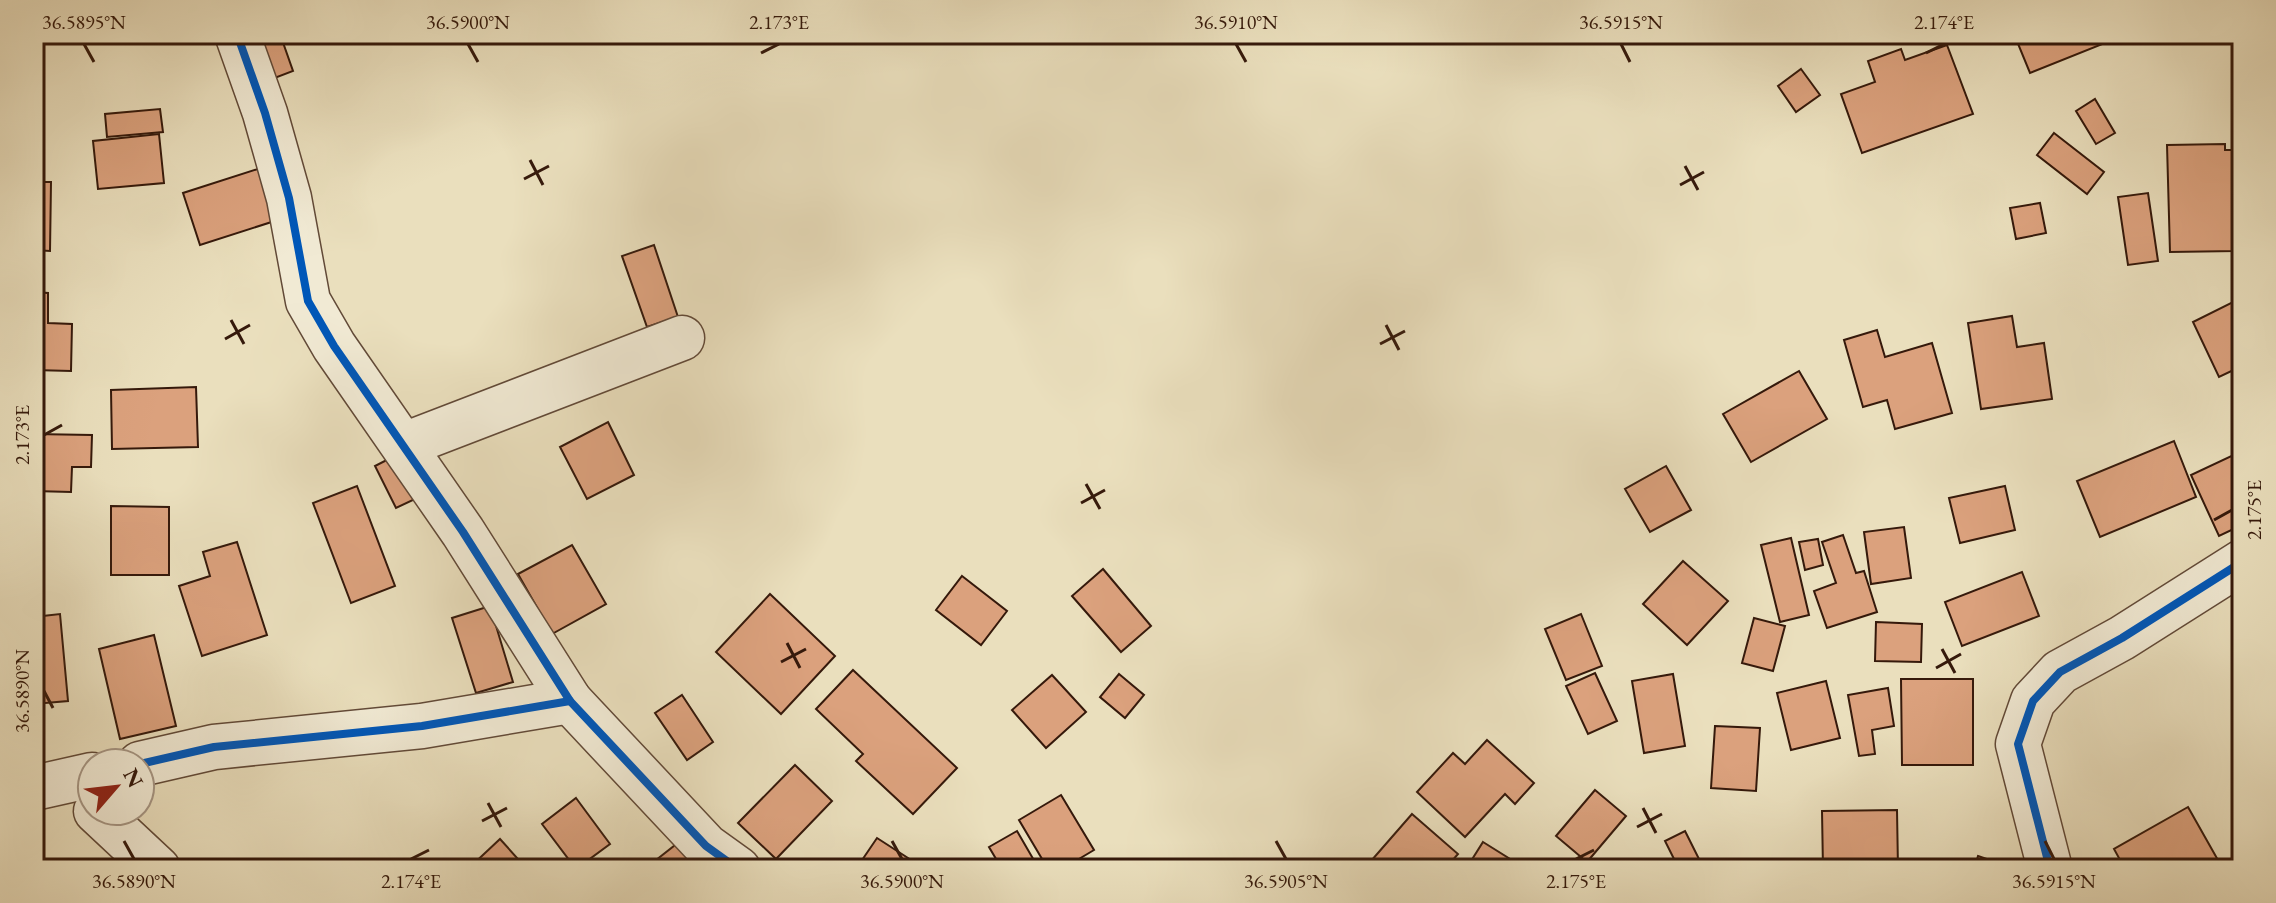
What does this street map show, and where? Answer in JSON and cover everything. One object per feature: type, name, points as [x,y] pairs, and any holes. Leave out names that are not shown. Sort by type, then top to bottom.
[{"type":"street","points":[[237,34],[265,113],[289,198],[308,301],[334,346],[404,445],[570,701],[706,846],[738,869]]},
{"type":"street","points":[[404,445],[682,338]]},
{"type":"street","points":[[2050,869],[2031,806],[2018,744],[2033,701],[2060,672],[2122,638],[2242,562]]},
{"type":"street","points":[[156,760],[214,747],[422,726],[570,701]]},
{"type":"street","points":[[113,827],[158,869]]},
{"type":"building","points":[[136,34],[169,34],[138,43]]},
{"type":"building","points":[[256,34],[280,34],[293,71],[272,79]]},
{"type":"building","points":[[2014,34],[2102,34],[2105,43],[2030,73]]},
{"type":"building","points":[[1947,45],[1973,114],[1862,153],[1841,94],[1875,82],[1868,61],[1901,49],[1905,60]]},
{"type":"building","points":[[1801,69],[1820,95],[1796,112],[1778,86]]},
{"type":"building","points":[[2095,99],[2115,133],[2096,144],[2076,111]]},
{"type":"building","points":[[160,109],[163,132],[107,137],[105,114]]},
{"type":"building","points":[[2054,133],[2104,172],[2087,194],[2037,155]]},
{"type":"building","points":[[159,134],[164,183],[98,189],[93,141]]},
{"type":"building","points":[[2225,144],[2225,150],[2242,150],[2242,230],[2235,230],[2236,251],[2170,252],[2167,145]]},
{"type":"building","points":[[267,166],[284,218],[200,245],[183,193]]},
{"type":"building","points":[[34,182],[51,182],[50,251],[34,250]]},
{"type":"building","points":[[2148,193],[2158,261],[2128,265],[2118,197]]},
{"type":"building","points":[[2040,203],[2046,233],[2016,239],[2010,208]]},
{"type":"building","points":[[654,245],[678,317],[647,327],[622,256]]},
{"type":"building","points":[[34,292],[48,293],[48,323],[72,324],[71,371],[34,370]]},
{"type":"building","points":[[2241,298],[2242,366],[2219,377],[2193,322]]},
{"type":"building","points":[[2012,316],[2017,347],[2044,343],[2052,399],[1981,409],[1968,323]]},
{"type":"building","points":[[1877,330],[1885,357],[1932,343],[1952,413],[1895,429],[1887,400],[1863,407],[1844,340]]},
{"type":"building","points":[[1799,371],[1827,419],[1751,462],[1723,414]]},
{"type":"building","points":[[196,387],[198,447],[112,449],[111,390]]},
{"type":"building","points":[[608,422],[634,475],[587,499],[560,447]]},
{"type":"building","points":[[34,434],[92,435],[91,467],[72,467],[71,492],[34,491]]},
{"type":"building","points":[[2174,441],[2196,497],[2100,537],[2077,481]]},
{"type":"building","points":[[410,448],[432,491],[396,508],[375,466]]},
{"type":"building","points":[[2242,451],[2242,525],[2219,536],[2191,475]]},
{"type":"building","points":[[1666,466],[1691,510],[1650,532],[1625,489]]},
{"type":"building","points":[[357,486],[395,586],[351,603],[313,503]]},
{"type":"building","points":[[2005,486],[2015,530],[1960,543],[1949,498]]},
{"type":"building","points":[[111,506],[169,507],[169,575],[111,575]]},
{"type":"building","points":[[1904,527],[1911,578],[1871,584],[1864,532]]},
{"type":"building","points":[[1843,535],[1856,573],[1864,571],[1877,612],[1827,628],[1814,591],[1836,583],[1822,542]]},
{"type":"building","points":[[1791,538],[1809,615],[1780,622],[1761,545]]},
{"type":"building","points":[[1818,539],[1823,565],[1805,570],[1799,542]]},
{"type":"building","points":[[237,542],[267,635],[202,656],[179,586],[210,576],[203,552]]},
{"type":"building","points":[[572,545],[606,604],[552,634],[518,574]]},
{"type":"building","points":[[1683,561],[1728,601],[1687,645],[1643,604]]},
{"type":"building","points":[[1103,569],[1151,626],[1121,652],[1072,596]]},
{"type":"building","points":[[2022,572],[2039,616],[1962,646],[1945,602]]},
{"type":"building","points":[[962,576],[1007,611],[981,645],[936,610]]},
{"type":"building","points":[[770,594],[835,656],[781,714],[716,652]]},
{"type":"building","points":[[490,606],[513,682],[476,693],[452,618]]},
{"type":"building","points":[[60,614],[68,701],[34,704],[34,617]]},
{"type":"building","points":[[1581,614],[1602,666],[1566,680],[1545,629]]},
{"type":"building","points":[[1754,618],[1785,626],[1773,671],[1742,663]]},
{"type":"building","points":[[1876,622],[1922,624],[1921,662],[1875,661]]},
{"type":"building","points":[[154,635],[176,726],[120,739],[99,649]]},
{"type":"building","points":[[853,670],[957,768],[913,814],[856,761],[863,754],[816,709]]},
{"type":"building","points":[[1595,673],[1617,721],[1588,734],[1566,686]]},
{"type":"building","points":[[1119,674],[1144,695],[1125,718],[1100,697]]},
{"type":"building","points":[[1673,674],[1685,746],[1644,753],[1632,681]]},
{"type":"building","points":[[1052,675],[1086,712],[1046,748],[1012,710]]},
{"type":"building","points":[[1901,679],[1973,679],[1973,765],[1902,765]]},
{"type":"building","points":[[1826,681],[1840,738],[1791,750],[1777,693]]},
{"type":"building","points":[[1888,688],[1894,726],[1872,730],[1875,754],[1859,756],[1848,695]]},
{"type":"building","points":[[682,695],[713,742],[687,760],[655,713]]},
{"type":"building","points":[[1715,726],[1760,728],[1756,791],[1711,788]]},
{"type":"building","points":[[1487,740],[1534,783],[1515,804],[1505,794],[1465,837],[1417,792],[1453,753],[1465,764]]},
{"type":"building","points":[[795,765],[832,801],[776,859],[738,823]]},
{"type":"building","points":[[1595,790],[1626,816],[1587,862],[1556,836]]},
{"type":"building","points":[[1061,795],[1094,850],[1062,869],[1048,869],[1019,820]]},
{"type":"building","points":[[576,798],[610,844],[576,869],[542,824]]},
{"type":"building","points":[[2188,807],[2223,869],[2125,869],[2114,849]]},
{"type":"building","points":[[1897,810],[1898,869],[1823,869],[1822,811]]},
{"type":"building","points":[[1412,814],[1458,854],[1445,869],[1380,869],[1371,861]]},
{"type":"building","points":[[1017,831],[1039,869],[1002,869],[989,847]]},
{"type":"building","points":[[1685,831],[1704,869],[1679,869],[1665,841]]},
{"type":"building","points":[[877,838],[925,869],[856,869]]},
{"type":"building","points":[[500,839],[527,869],[468,869]]},
{"type":"building","points":[[679,842],[699,869],[654,869],[651,864]]},
{"type":"building","points":[[1483,842],[1526,869],[1466,869]]},
{"type":"building","points":[[1978,856],[2016,869],[1974,869]]},
{"type":"cycle path","points":[[237,34],[265,113],[289,198],[308,301],[334,346],[463,532],[570,701],[706,846],[738,869]]},
{"type":"cycle path","points":[[2050,869],[2018,744],[2033,701],[2060,672],[2122,638],[2242,562]]},
{"type":"cycle path","points":[[156,760],[214,747],[422,726],[570,701]]}]
